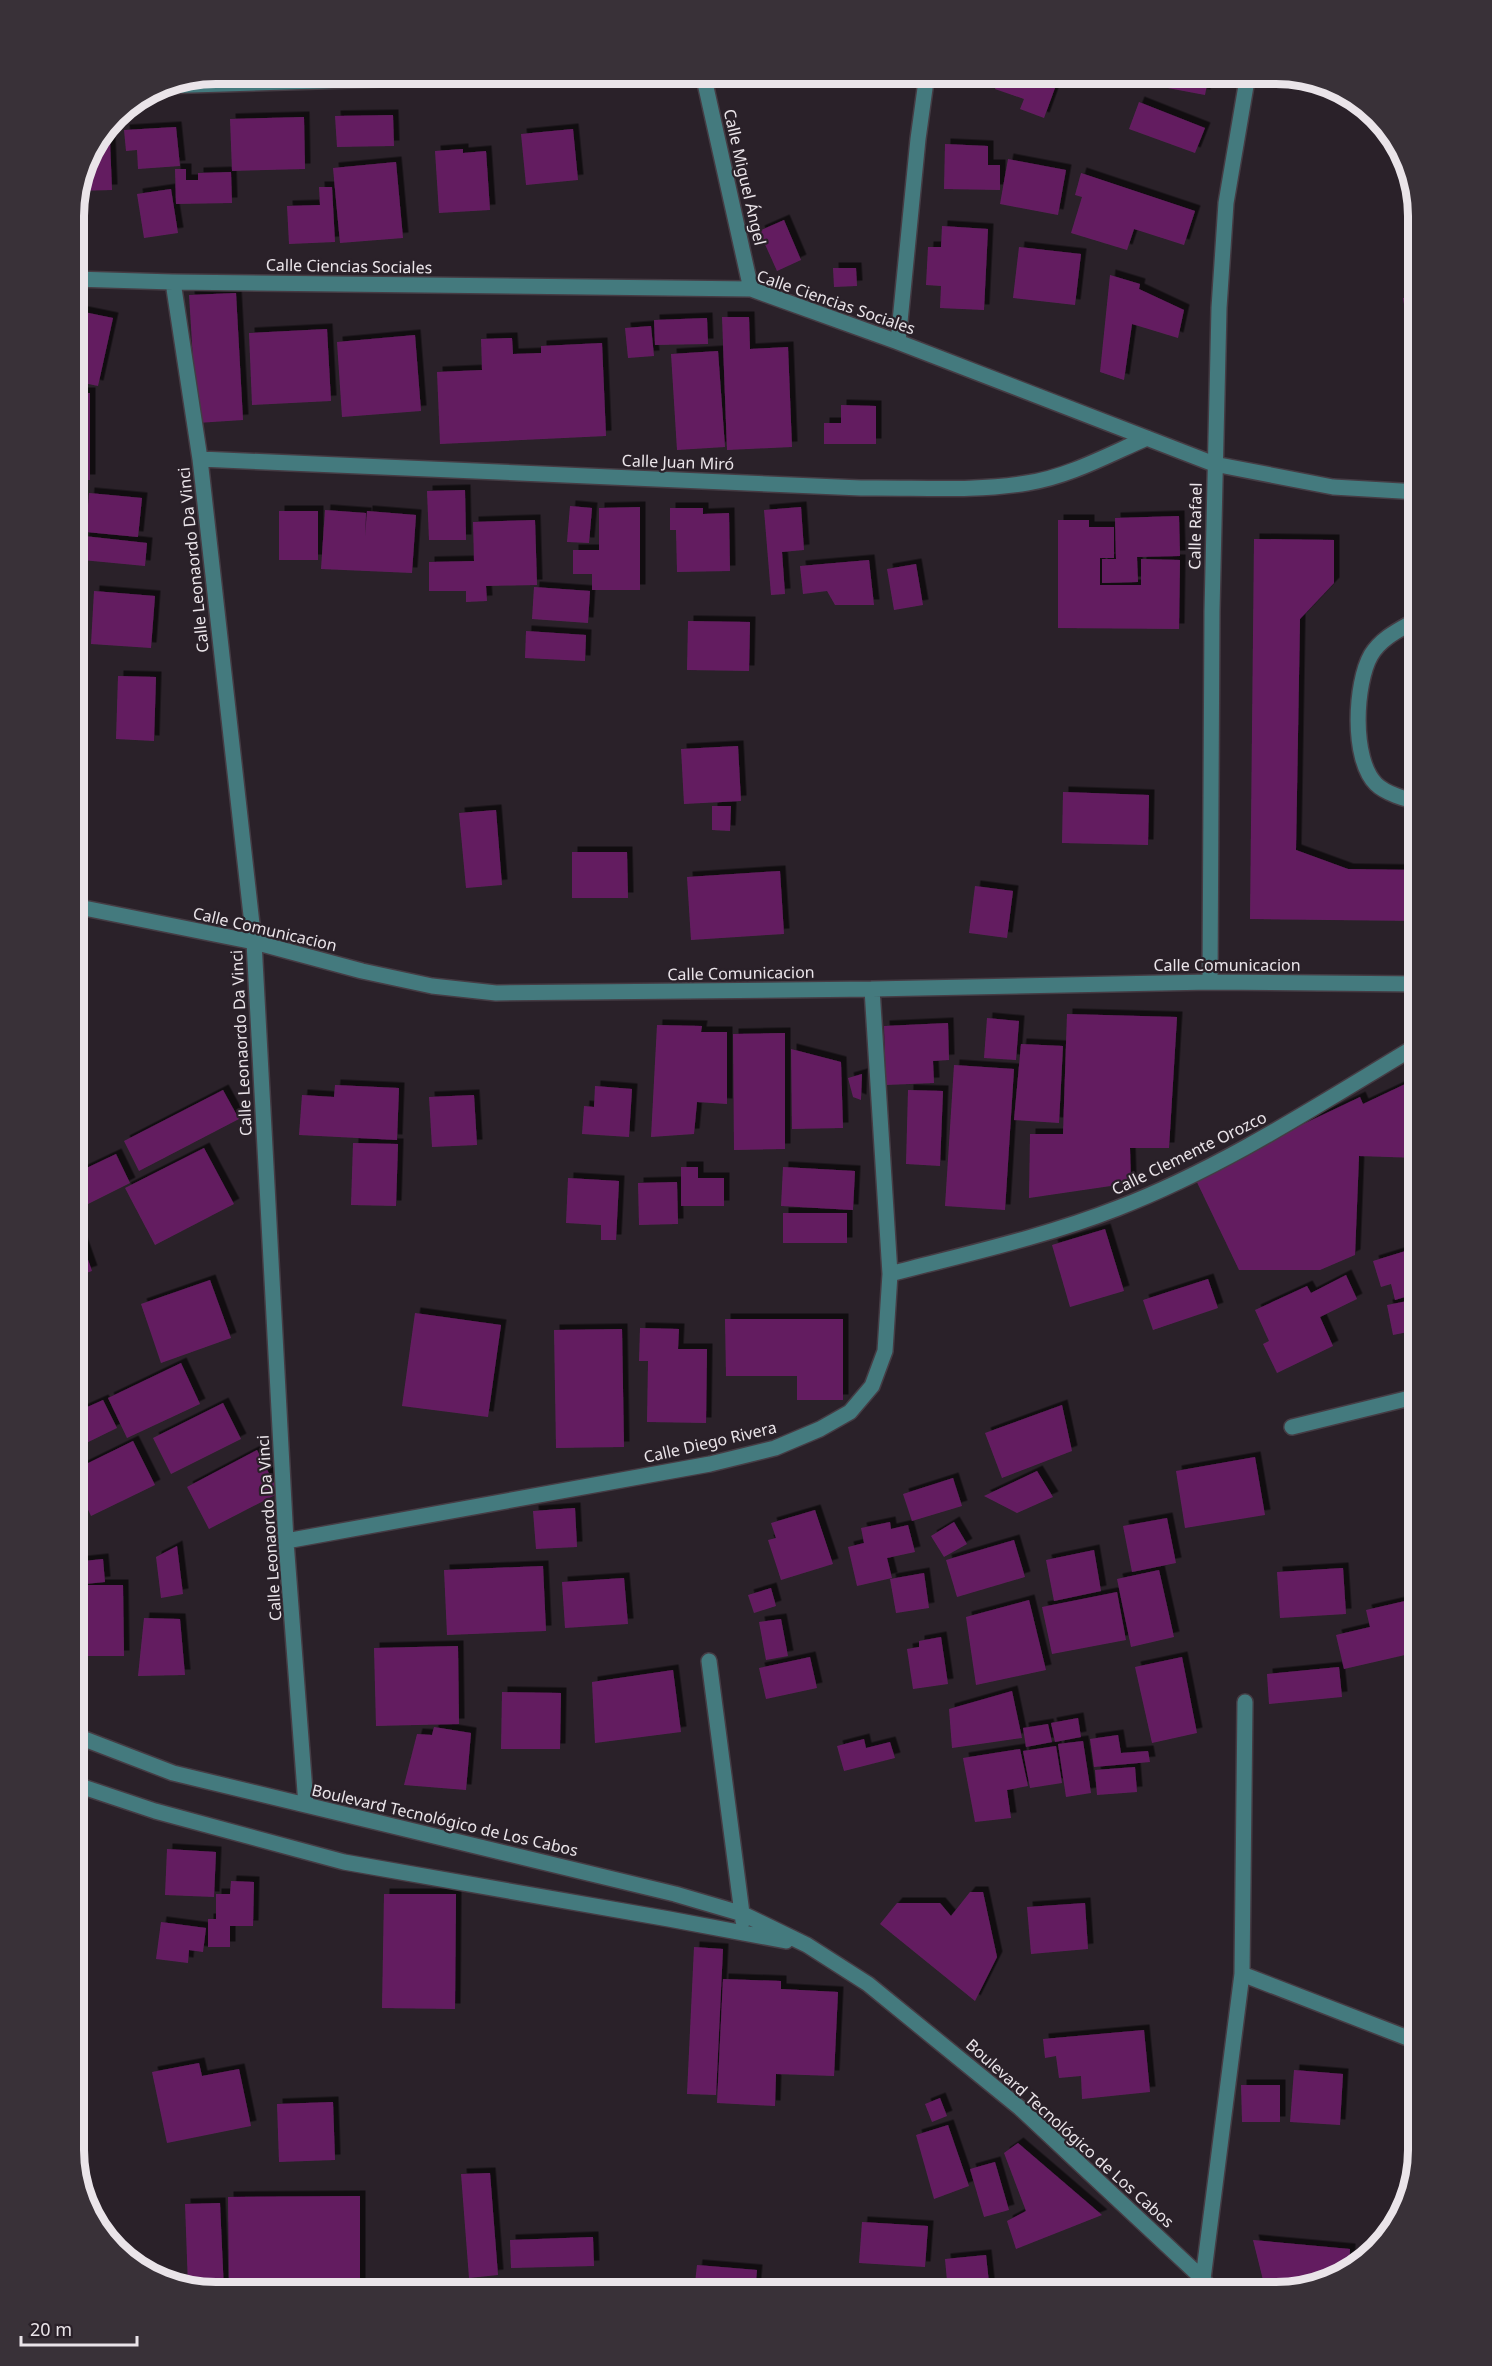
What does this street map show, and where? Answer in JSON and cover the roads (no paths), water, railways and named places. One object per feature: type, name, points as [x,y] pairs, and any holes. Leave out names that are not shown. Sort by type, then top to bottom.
[{"type":"street","points":[[205,85],[224,84]]},
{"type":"street","name":"Calle Miguel Ángel","points":[[705,84],[751,289]]},
{"type":"street","points":[[898,342],[926,84]]},
{"type":"street","name":"Calle Rafael","points":[[1210,982],[1214,464],[1219,309],[1226,202],[1246,84]]},
{"type":"street","name":"Calle Ciencias Sociales","points":[[84,279],[751,289],[898,342],[1214,464],[1333,487],[1408,491]]},
{"type":"street","name":"Calle Leonaordo Da Vinci","points":[[173,282],[200,459],[254,942],[286,1541],[306,1805]]},
{"type":"street","name":"Calle Juan Miró","points":[[200,459],[861,488],[943,487],[1028,483],[1071,471],[1147,438]]},
{"type":"street","points":[[1408,625],[1387,636],[1372,654],[1363,677],[1359,704],[1360,737],[1365,763],[1376,783],[1390,792],[1408,798]]},
{"type":"street","name":"Calle Comunicacion","points":[[84,908],[254,942],[362,971],[432,986],[496,993],[1210,982],[1408,984]]},
{"type":"street","name":"Calle Diego Rivera","points":[[286,1541],[710,1464],[775,1448],[820,1429],[850,1412],[872,1386],[885,1351],[890,1274],[872,989]]},
{"type":"street","name":"Calle Clemente Orozco","points":[[890,1274],[1037,1236],[1118,1208],[1202,1170],[1288,1124],[1408,1052]]},
{"type":"street","points":[[1292,1427],[1408,1399]]},
{"type":"street","points":[[709,1661],[745,1933]]},
{"type":"street","points":[[1203,2278],[1242,1974],[1245,1702]]},
{"type":"street","name":"Boulevard Tecnológico de Los Cabos","points":[[84,1739],[173,1773],[675,1894],[743,1914],[807,1945],[868,1984],[970,2065],[1020,2108],[1206,2282]]},
{"type":"street","name":"Boulevard Tecnológico de Los Cabos","points":[[84,1787],[155,1811],[344,1862],[807,1945]]},
{"type":"street","points":[[1242,1974],[1408,2038]]}]
